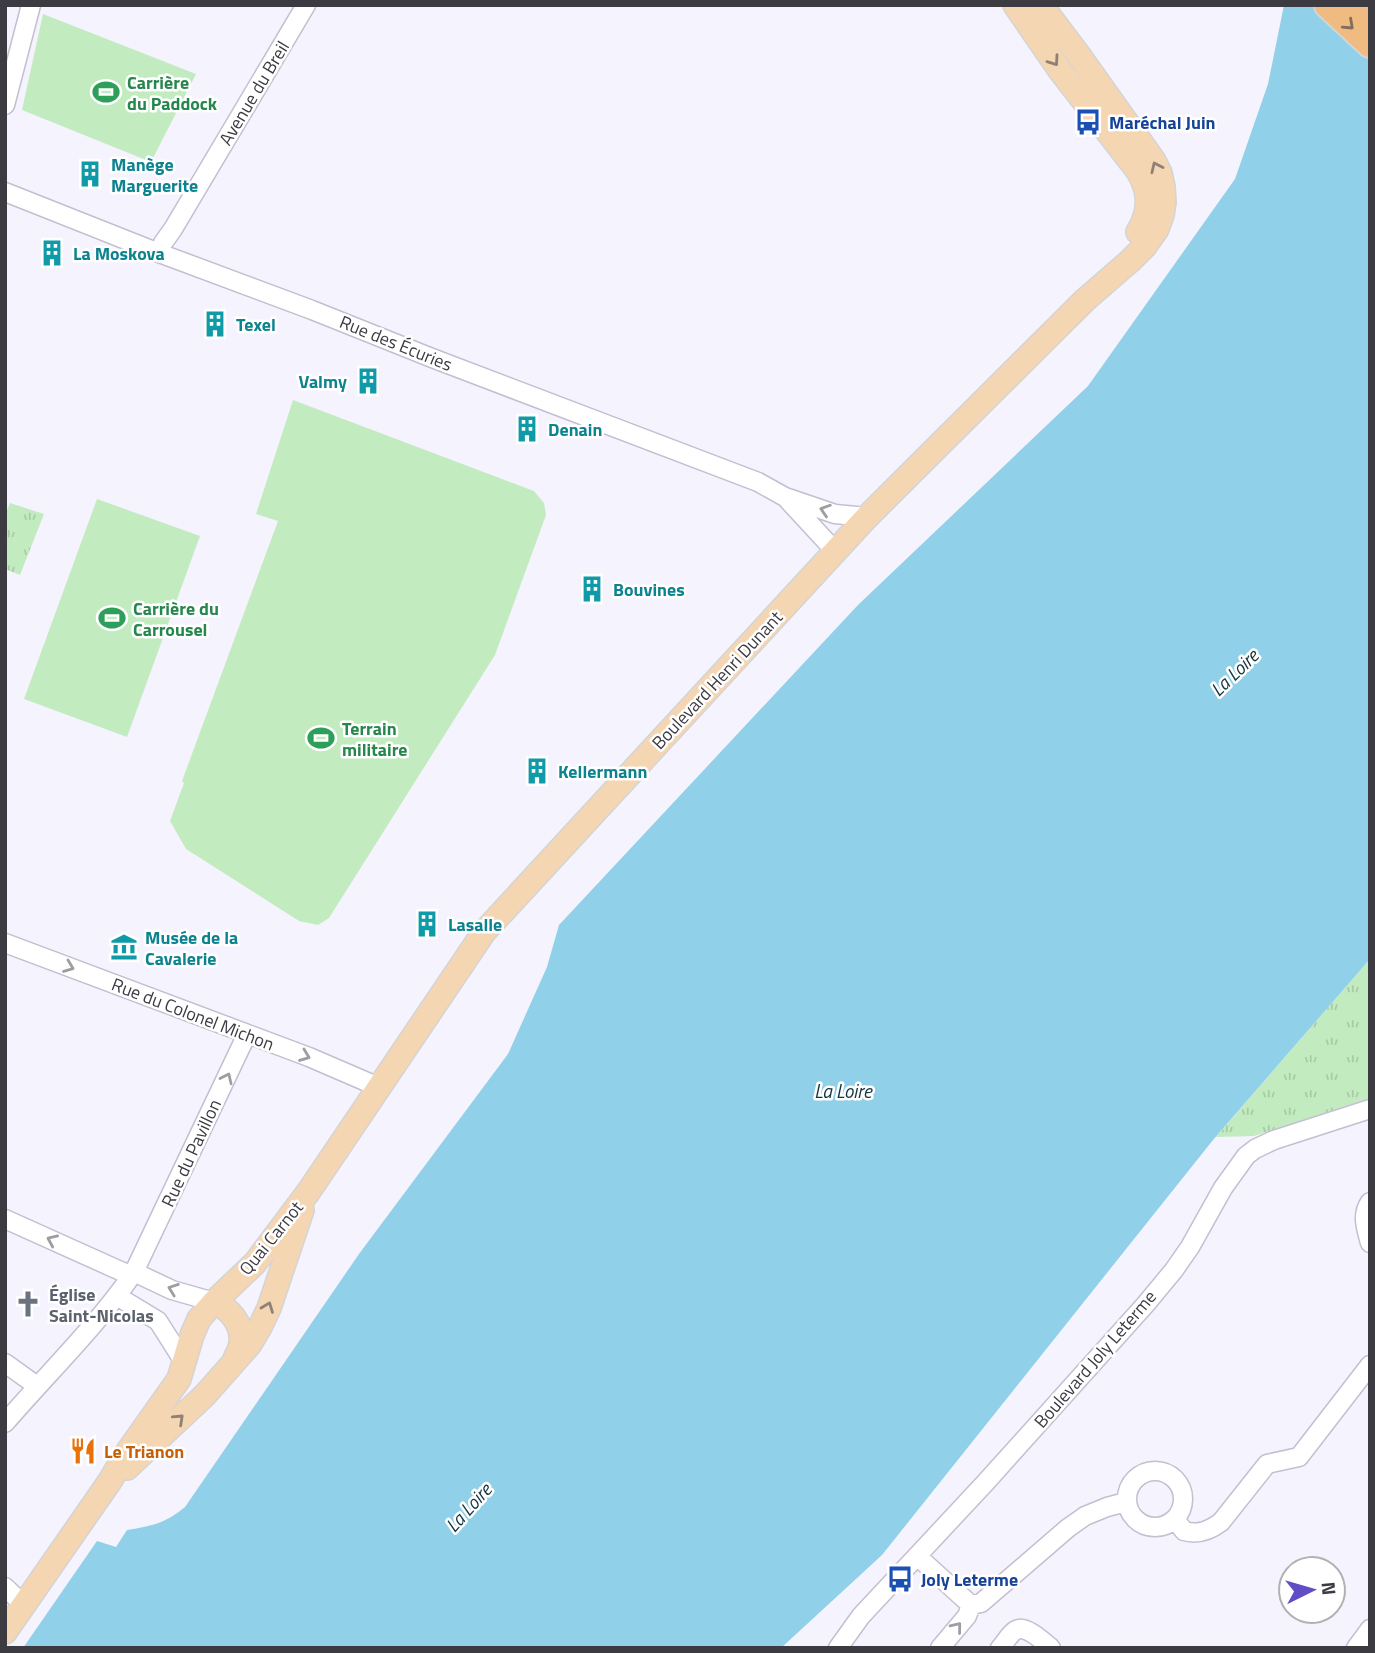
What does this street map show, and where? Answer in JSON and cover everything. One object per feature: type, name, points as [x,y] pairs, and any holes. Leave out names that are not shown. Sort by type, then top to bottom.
[{"type":"highway","points":[[1328,5],[1370,44]]},
{"type":"highway","points":[[1359,5],[1370,15]]},
{"type":"main road","points":[[1015,5],[1059,69],[1138,171],[1147,189],[1144,223],[1135,238],[1084,300]]},
{"type":"main road","points":[[1041,5],[1154,161],[1163,187],[1164,202],[1157,229],[1130,261],[1084,300]]},
{"type":"main road","name":"Boulevard Henri Dunant","points":[[309,1191],[484,932],[867,517],[1084,300]]},
{"type":"main road","name":"Quai Carnot","points":[[5,1632],[179,1379],[199,1319],[255,1263],[309,1191]]},
{"type":"main road","name":"Quai Carnot","points":[[110,1481],[205,1395],[250,1344],[269,1308],[309,1191]]},
{"type":"main road","points":[[184,1362],[196,1372],[226,1372],[241,1343],[231,1312],[214,1302]]},
{"type":"main road","points":[[192,1335],[210,1321],[237,1324]]},
{"type":"street","points":[[5,105],[31,5]]},
{"type":"street","name":"Avenue du Breil","points":[[159,253],[306,5]]},
{"type":"street","name":"Rue des Écuries","points":[[5,192],[669,447],[758,482],[785,497],[835,514],[867,517]]},
{"type":"street","name":"Rue des Écuries","points":[[785,497],[835,551]]},
{"type":"street","name":"Rue du Colonel Michon","points":[[5,943],[321,1062],[379,1089]]},
{"type":"street","name":"Rue du Pavillon","points":[[5,1423],[118,1295],[134,1272],[247,1034]]},
{"type":"street","name":"Boulevard Joly Leterme","points":[[838,1648],[861,1616],[1098,1358],[1174,1270],[1223,1188],[1246,1156],[1274,1140],[1370,1109]]},
{"type":"street","points":[[1370,1202],[1364,1216],[1370,1243]]},
{"type":"street","points":[[5,1219],[125,1273],[134,1272],[172,1290],[214,1302]]},
{"type":"street","points":[[118,1295],[158,1321],[184,1362]]},
{"type":"street","points":[[5,1363],[37,1386]]},
{"type":"street","points":[[1175,1519],[1184,1531],[1192,1533],[1208,1531],[1221,1522],[1267,1464],[1299,1457],[1370,1365]]},
{"type":"street","points":[[1155,1470],[1175,1478],[1183,1495],[1181,1510],[1175,1519],[1167,1525],[1157,1527],[1139,1522],[1126,1502],[1130,1484],[1135,1478],[1143,1472],[1155,1470]]},
{"type":"street","points":[[971,1605],[981,1602],[1085,1516],[1126,1502]]},
{"type":"street","points":[[917,1556],[971,1605]]},
{"type":"street","points":[[5,1587],[24,1605]]},
{"type":"street","points":[[940,1648],[967,1615],[971,1605]]},
{"type":"street","points":[[1000,1648],[1016,1630],[1022,1628],[1051,1648]]},
{"type":"street","points":[[1356,1648],[1370,1629]]},
{"type":"green space","name":"Carrière du Paddock","points":[[43,14],[196,74],[151,162],[22,110]]},
{"type":"green space","name":"Terrain militaire","points":[[293,400],[534,491],[544,503],[546,515],[495,655],[329,918],[318,925],[299,921],[186,849],[170,821],[184,783],[182,781],[278,521],[256,514]]},
{"type":"green space","name":"Carrière du Carrousel","points":[[97,499],[200,536],[127,737],[24,699]]},
{"type":"green space","points":[[10,503],[44,514],[20,575],[5,569],[5,515]]},
{"type":"green space","points":[[1370,959],[1370,1098],[1254,1136],[1216,1137]]},
{"type":"water","name":"La Loire","points":[[1284,5],[1370,5],[1370,959],[1213,1140],[882,1555],[781,1648],[23,1648],[97,1541],[116,1547],[127,1530],[158,1523],[185,1507],[359,1254],[508,1054],[547,967],[559,925],[858,605],[1088,386],[1235,179],[1268,84]]},
{"type":"place","name":"Carrière du Paddock","points":[[106,92]]},
{"type":"place","name":"Maréchal Juin","points":[[1088,122]]},
{"type":"place","name":"Manège Marguerite","points":[[90,174]]},
{"type":"place","name":"La Moskova","points":[[52,253]]},
{"type":"place","name":"Texel","points":[[215,324]]},
{"type":"place","name":"Valmy","points":[[368,381]]},
{"type":"place","name":"Denain","points":[[527,429]]},
{"type":"place","name":"Bouvines","points":[[592,589]]},
{"type":"place","name":"Carrière du Carrousel","points":[[112,618]]},
{"type":"place","name":"Terrain militaire","points":[[321,738]]},
{"type":"place","name":"Kellermann","points":[[537,771]]},
{"type":"place","name":"Lasalle","points":[[427,924]]},
{"type":"place","name":"Musée de la Cavalerie","points":[[124,947]]},
{"type":"place","name":"Église Saint-Nicolas","points":[[28,1304]]},
{"type":"place","name":"Le Trianon","points":[[83,1451]]},
{"type":"place","name":"Joly Leterme","points":[[900,1579]]}]
